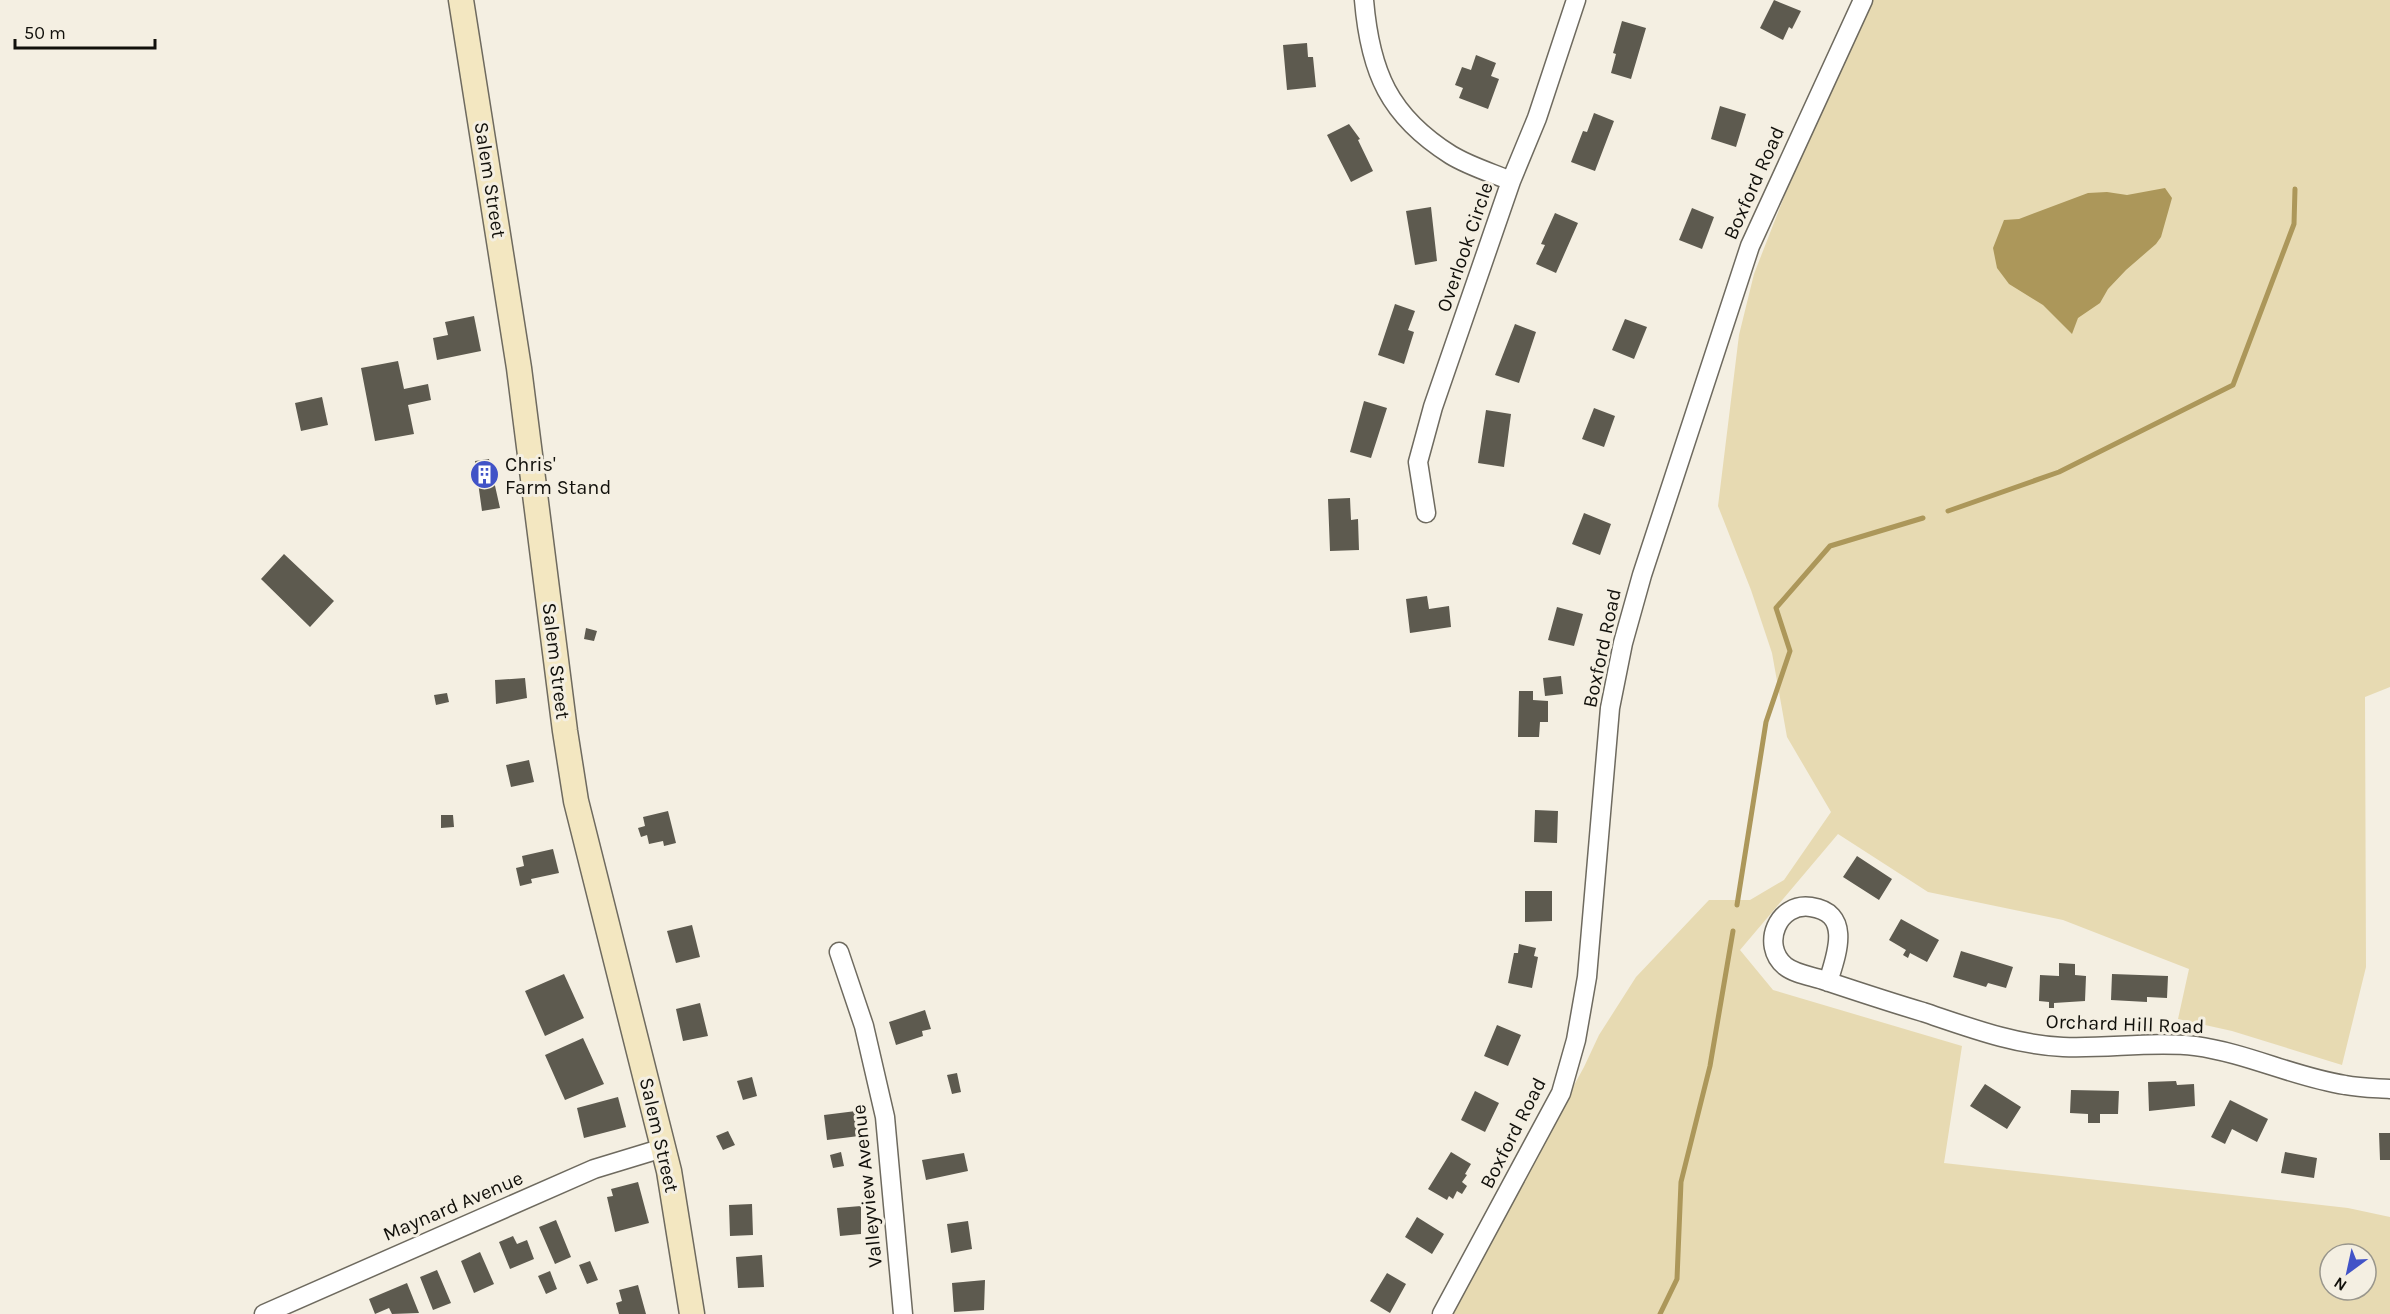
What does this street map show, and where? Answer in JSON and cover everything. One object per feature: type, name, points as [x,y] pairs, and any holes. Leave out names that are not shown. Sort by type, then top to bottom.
[{"type":"main road","name":"Salem Street","points":[[461,0],[519,368],[563,720],[576,801],[663,1148],[692,1314]]},
{"type":"street","points":[[1364,0],[1377,66],[1392,104],[1411,124],[1452,156],[1511,181]]},
{"type":"street","name":"Overlook Circle","points":[[1426,513],[1418,462],[1433,407],[1511,181],[1537,118],[1576,0]]},
{"type":"street","name":"Boxford Road","points":[[1442,1314],[1562,1093],[1576,1040],[1587,977],[1610,708],[1626,632],[1642,575],[1750,246],[1863,0]]},
{"type":"street","name":"Valleyview Avenue","points":[[839,952],[864,1026],[885,1117],[903,1314]]},
{"type":"street","name":"Orchard Hill Road","points":[[1828,982],[2027,1043],[2062,1047],[2195,1046],[2344,1085],[2390,1089]]},
{"type":"street","name":"Maynard Avenue","points":[[264,1314],[594,1169],[663,1148]]},
{"type":"shaded area","points":[[1872,0],[2390,0],[2390,687],[2365,697],[2366,967],[2342,1065],[2232,1031],[2178,1019],[2189,969],[2063,920],[1928,892],[1838,834],[1740,950],[1773,990],[1962,1046],[1944,1163],[2348,1208],[2390,1217],[2390,1314],[1448,1314],[1584,1067],[1599,1035],[1636,977],[1709,900],[1750,900],[1784,880],[1831,812],[1787,737],[1772,653],[1751,590],[1718,506],[1739,335],[1754,274],[1802,151]]},
{"type":"shaded area","points":[[2165,188],[2172,198],[2161,237],[2108,289],[2100,303],[2078,318],[2072,334],[2043,305],[2009,284],[1997,268],[1993,248],[2004,220],[2019,219],[2088,193],[2107,192],[2127,195]]},
{"type":"building","points":[[1774,0],[1801,11],[1792,29],[1789,27],[1783,40],[1760,28]]},
{"type":"building","points":[[1622,21],[1646,28],[1631,79],[1611,73],[1616,54],[1613,53]]},
{"type":"building","points":[[1307,43],[1308,57],[1313,57],[1316,87],[1287,90],[1283,45]]},
{"type":"building","points":[[1476,55],[1496,63],[1491,76],[1499,79],[1488,109],[1459,98],[1463,88],[1455,85],[1462,67],[1471,70]]},
{"type":"building","points":[[1720,106],[1746,114],[1736,147],[1711,139]]},
{"type":"building","points":[[1594,113],[1614,121],[1595,171],[1571,162],[1583,131],[1587,132]]},
{"type":"building","points":[[1349,124],[1360,139],[1358,140],[1373,171],[1351,182],[1327,135]]},
{"type":"building","points":[[1431,207],[1437,261],[1415,265],[1406,211]]},
{"type":"building","points":[[1692,208],[1714,217],[1702,249],[1679,240]]},
{"type":"building","points":[[1555,213],[1578,223],[1556,273],[1536,264],[1545,245],[1541,244]]},
{"type":"building","points":[[1395,304],[1415,311],[1408,330],[1414,332],[1404,364],[1378,355]]},
{"type":"building","points":[[474,316],[481,351],[437,360],[433,338],[448,335],[445,322]]},
{"type":"building","points":[[1625,319],[1647,327],[1634,359],[1612,350]]},
{"type":"building","points":[[1515,324],[1536,332],[1519,383],[1495,375]]},
{"type":"building","points":[[398,361],[404,389],[428,384],[431,400],[408,405],[414,434],[375,441],[361,368]]},
{"type":"building","points":[[322,397],[328,425],[301,431],[295,403]]},
{"type":"building","points":[[1364,401],[1387,408],[1371,458],[1350,452]]},
{"type":"building","points":[[1594,408],[1615,416],[1604,447],[1582,439]]},
{"type":"building","points":[[1486,410],[1511,414],[1504,467],[1478,463]]},
{"type":"building","name":"Chris' Farm Stand","points":[[489,459],[500,508],[482,511],[475,461]]},
{"type":"building","points":[[1350,498],[1351,520],[1358,519],[1359,550],[1330,551],[1328,499]]},
{"type":"building","points":[[1584,513],[1611,524],[1600,555],[1572,544]]},
{"type":"building","points":[[284,554],[334,601],[310,627],[261,579]]},
{"type":"building","points":[[1427,596],[1429,609],[1449,606],[1451,627],[1410,633],[1406,599]]},
{"type":"building","points":[[1557,607],[1583,614],[1574,646],[1548,640]]},
{"type":"building","points":[[586,628],[597,631],[594,641],[584,639]]},
{"type":"building","points":[[1561,676],[1563,694],[1545,696],[1543,678]]},
{"type":"building","points":[[525,678],[527,698],[496,704],[495,680]]},
{"type":"building","points":[[1519,691],[1533,691],[1533,700],[1548,701],[1548,722],[1540,722],[1539,737],[1518,737]]},
{"type":"building","points":[[447,693],[449,702],[436,705],[434,695]]},
{"type":"building","points":[[529,760],[534,782],[511,787],[506,765]]},
{"type":"building","points":[[1535,810],[1558,811],[1557,843],[1534,842]]},
{"type":"building","points":[[668,811],[676,843],[664,846],[663,841],[649,844],[647,835],[641,837],[638,828],[645,826],[643,817]]},
{"type":"building","points":[[441,815],[453,815],[454,827],[441,828]]},
{"type":"building","points":[[553,849],[559,873],[531,879],[532,883],[520,886],[516,868],[524,866],[522,856]]},
{"type":"building","points":[[1857,856],[1892,879],[1879,900],[1843,877]]},
{"type":"building","points":[[1525,891],[1552,891],[1552,921],[1525,922]]},
{"type":"building","points":[[1901,919],[1939,940],[1927,962],[1910,953],[1908,958],[1903,955],[1906,950],[1889,940]]},
{"type":"building","points":[[692,925],[700,957],[676,963],[667,931]]},
{"type":"building","points":[[1519,944],[1536,948],[1534,956],[1538,957],[1532,988],[1508,983],[1514,953],[1518,953]]},
{"type":"building","points":[[1961,951],[2013,967],[2006,988],[1988,983],[1986,987],[1953,977]]},
{"type":"building","points":[[2059,963],[2075,964],[2075,975],[2086,976],[2085,1001],[2054,1003],[2054,1008],[2049,1008],[2049,1002],[2039,1001],[2040,975],[2059,976]]},
{"type":"building","points":[[564,974],[584,1018],[545,1036],[525,991]]},
{"type":"building","points":[[2112,974],[2168,976],[2167,998],[2147,997],[2147,1002],[2111,1000]]},
{"type":"building","points":[[700,1003],[708,1036],[683,1041],[676,1009]]},
{"type":"building","points":[[925,1010],[931,1029],[922,1031],[923,1036],[896,1045],[889,1022]]},
{"type":"building","points":[[1497,1025],[1521,1035],[1508,1066],[1484,1056]]},
{"type":"building","points":[[583,1038],[604,1084],[565,1100],[545,1055]]},
{"type":"building","points":[[957,1073],[961,1092],[952,1094],[947,1075]]},
{"type":"building","points":[[752,1077],[757,1096],[743,1100],[737,1081]]},
{"type":"building","points":[[2176,1081],[2177,1085],[2194,1084],[2195,1106],[2149,1111],[2148,1082]]},
{"type":"building","points":[[1985,1084],[2021,1107],[2007,1129],[1970,1106]]},
{"type":"building","points":[[2071,1090],[2119,1091],[2118,1114],[2100,1114],[2100,1123],[2088,1123],[2088,1114],[2070,1113]]},
{"type":"building","points":[[1475,1091],[1499,1103],[1485,1132],[1461,1120]]},
{"type":"building","points":[[618,1097],[626,1127],[584,1138],[577,1108]]},
{"type":"building","points":[[2230,1100],[2268,1119],[2257,1142],[2232,1129],[2225,1144],[2211,1137]]},
{"type":"building","points":[[856,1111],[859,1136],[827,1140],[824,1115]]},
{"type":"building","points":[[728,1131],[735,1145],[723,1150],[716,1136]]},
{"type":"building","points":[[2379,1133],[2390,1133],[2390,1160],[2380,1160]]},
{"type":"building","points":[[841,1152],[844,1166],[833,1168],[830,1155]]},
{"type":"building","points":[[1451,1152],[1471,1164],[1462,1182],[1467,1186],[1462,1194],[1457,1191],[1453,1199],[1449,1196],[1447,1200],[1428,1189]]},
{"type":"building","points":[[2285,1152],[2317,1158],[2314,1178],[2281,1173]]},
{"type":"building","points":[[964,1153],[968,1171],[926,1180],[922,1160]]},
{"type":"building","points":[[638,1182],[649,1223],[615,1232],[607,1197],[613,1196],[611,1189]]},
{"type":"building","points":[[752,1204],[753,1235],[730,1236],[729,1205]]},
{"type":"building","points":[[861,1206],[861,1234],[840,1236],[837,1208]]},
{"type":"building","points":[[1417,1217],[1444,1234],[1432,1254],[1405,1237]]},
{"type":"building","points":[[556,1220],[571,1257],[555,1264],[539,1227]]},
{"type":"building","points":[[968,1221],[972,1249],[951,1253],[947,1224]]},
{"type":"building","points":[[513,1236],[517,1244],[527,1240],[534,1259],[510,1269],[499,1242]]},
{"type":"building","points":[[480,1252],[494,1284],[474,1293],[461,1261]]},
{"type":"building","points":[[762,1255],[764,1287],[738,1288],[736,1257]]},
{"type":"building","points":[[590,1261],[598,1280],[587,1284],[579,1265]]},
{"type":"building","points":[[437,1270],[451,1303],[433,1310],[420,1277]]},
{"type":"building","points":[[550,1271],[557,1289],[546,1294],[538,1276]]},
{"type":"building","points":[[1387,1273],[1406,1284],[1390,1313],[1370,1301]]},
{"type":"building","points":[[985,1280],[984,1310],[954,1312],[952,1283]]},
{"type":"building","points":[[407,1283],[419,1313],[392,1314],[389,1308],[375,1314],[369,1299]]},
{"type":"building","points":[[638,1285],[646,1314],[619,1314],[616,1303],[622,1301],[619,1290]]},
{"type":"waterway","points":[[1948,511],[2059,472],[2233,385],[2294,224],[2295,189]]},
{"type":"waterway","points":[[1737,905],[1766,722],[1790,651],[1776,608],[1830,546],[1923,518]]},
{"type":"waterway","points":[[1660,1314],[1677,1279],[1681,1182],[1710,1066],[1733,931]]},
{"type":"place","name":"Chris' Farm Stand","points":[[484,475]]}]
